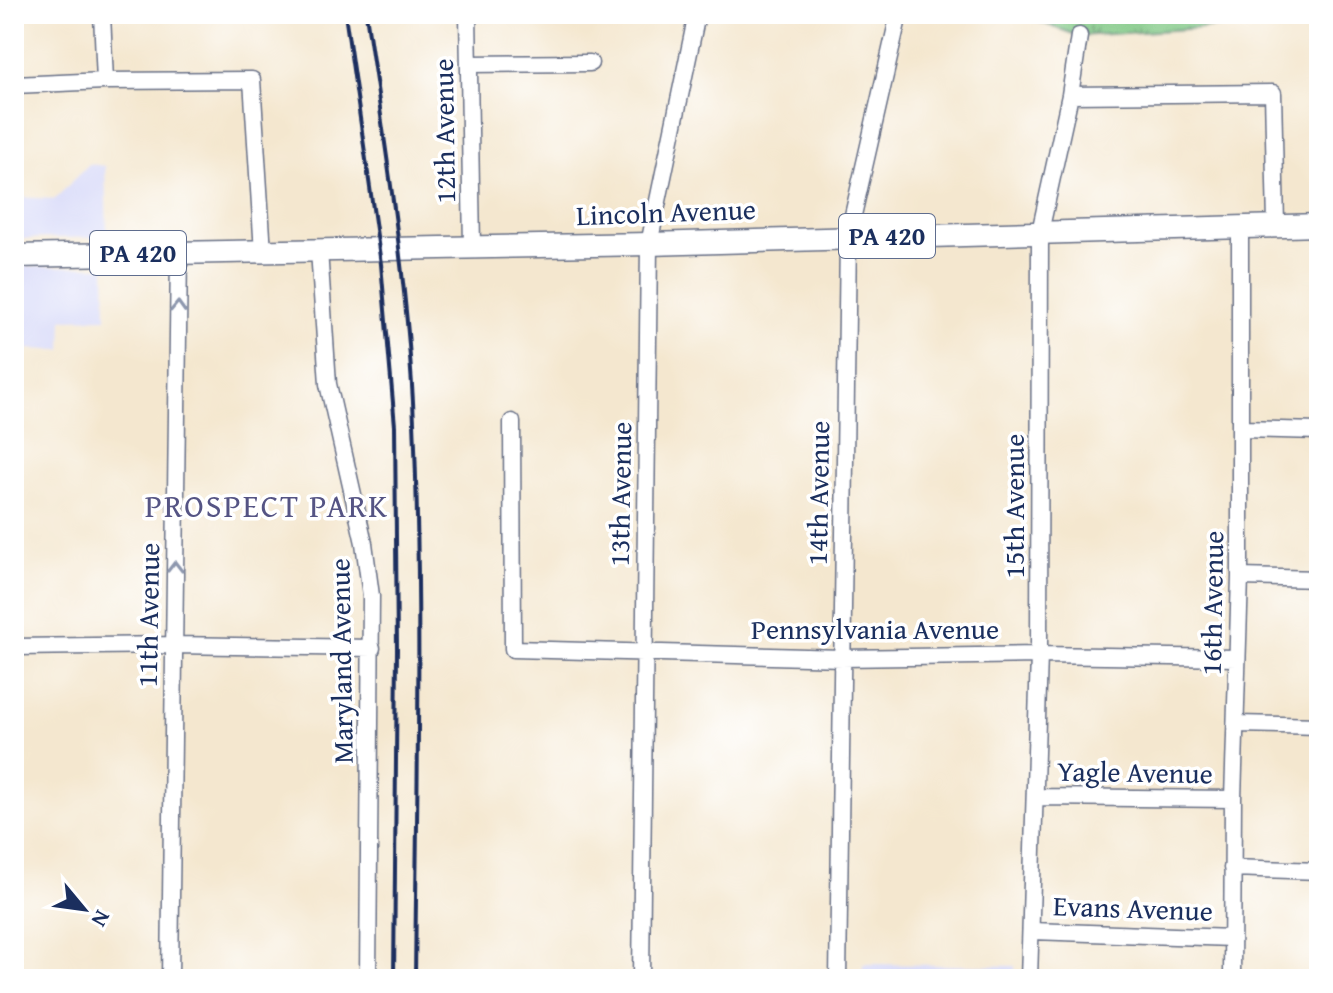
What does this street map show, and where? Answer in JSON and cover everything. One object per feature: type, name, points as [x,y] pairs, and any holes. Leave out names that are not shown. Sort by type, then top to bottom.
[{"type":"main road","name":"Lincoln Avenue","points":[[14,256],[649,244],[1319,225]]},
{"type":"street","points":[[102,14],[105,81]]},
{"type":"street","name":"12th Avenue","points":[[468,14],[472,247]]},
{"type":"street","name":"13th Avenue","points":[[641,979],[649,244],[697,14]]},
{"type":"street","name":"14th Avenue","points":[[838,979],[848,237],[893,15]]},
{"type":"street","name":"15th Avenue","points":[[1029,979],[1037,797],[1040,232],[1070,95],[1079,36]]},
{"type":"street","points":[[469,64],[590,63]]},
{"type":"street","points":[[14,85],[252,80],[263,252]]},
{"type":"street","points":[[1070,95],[1273,93],[1276,225]]},
{"type":"street","name":"16th Avenue","points":[[1232,979],[1233,799],[1240,577],[1240,228]]},
{"type":"street","name":"Maryland Avenue","points":[[319,250],[328,384],[364,543],[371,596],[368,979]]},
{"type":"street","name":"11th Avenue","points":[[170,979],[179,252]]},
{"type":"street","name":"Pennsylvania Avenue","points":[[512,422],[513,649],[842,658],[1039,655],[1237,658]]},
{"type":"street","points":[[1241,429],[1319,431]]},
{"type":"street","points":[[1240,577],[1319,579]]},
{"type":"street","points":[[14,647],[174,645],[372,648]]},
{"type":"street","name":"Yagle Avenue","points":[[1237,724],[1319,726]]},
{"type":"street","name":"Yagle Avenue","points":[[1037,797],[1233,799]]},
{"type":"street","name":"Evans Avenue","points":[[1232,868],[1319,871]]},
{"type":"street","name":"Evans Avenue","points":[[1032,931],[1232,938]]},
{"type":"shaded area","points":[[89,164],[105,166],[107,237],[14,239],[14,197],[55,199]]},
{"type":"shaded area","points":[[19,266],[105,267],[106,318],[63,319],[62,350],[22,349]]},
{"type":"shaded area","points":[[863,964],[1015,966],[1015,979],[862,979]]},
{"type":"green space","points":[[1017,14],[1299,14],[1295,22],[1079,36]]},
{"type":"railway","points":[[345,14],[381,264],[395,426],[397,650],[394,979]]},
{"type":"railway","points":[[366,14],[401,269],[414,422],[418,631],[415,979]]},
{"type":"district","name":"PROSPECT PARK","points":[[267,506]]}]
